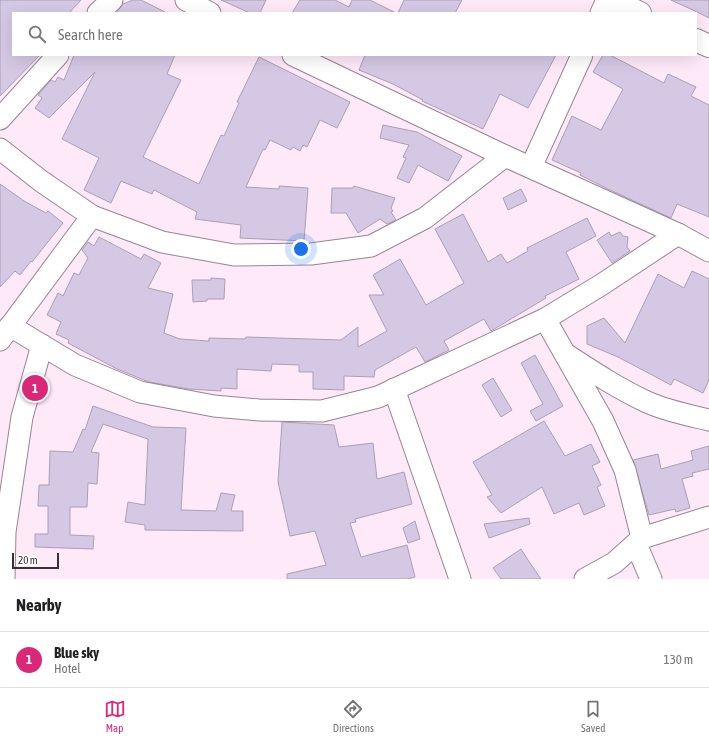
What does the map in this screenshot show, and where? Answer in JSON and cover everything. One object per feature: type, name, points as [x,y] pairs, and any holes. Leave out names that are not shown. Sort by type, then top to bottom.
[{"type":"main road","points":[[613,0],[638,12]]},
{"type":"main road","points":[[697,40],[709,46]]},
{"type":"street","points":[[99,12],[112,0]]},
{"type":"street","points":[[186,0],[208,12]]},
{"type":"street","points":[[601,12],[607,0]]},
{"type":"street","points":[[0,119],[57,56]]},
{"type":"street","points":[[296,56],[505,156],[678,234],[709,251]]},
{"type":"street","points":[[531,167],[582,56]]},
{"type":"street","points":[[0,149],[41,181],[92,216],[162,242],[234,255],[311,254],[371,246],[425,218],[505,156]]},
{"type":"street","points":[[92,216],[5,333],[42,345],[75,365],[140,392],[214,406],[259,410],[322,411],[378,397],[545,319],[601,286],[678,234]]},
{"type":"street","points":[[545,319],[603,421],[625,470],[639,541],[651,579]]},
{"type":"street","points":[[4,579],[5,532],[22,417],[42,345]]},
{"type":"street","points":[[565,354],[611,383],[647,402],[670,411],[709,420]]},
{"type":"street","points":[[394,390],[460,579]]},
{"type":"street","points":[[585,579],[614,563],[639,541],[709,517]]},
{"type":"building","points":[[0,0],[81,0],[70,12],[12,12],[12,56],[39,56],[0,96]]},
{"type":"building","points":[[133,0],[141,0],[165,12],[117,12],[123,4]]},
{"type":"building","points":[[221,0],[266,0],[260,12],[248,12]]},
{"type":"building","points":[[300,0],[335,0],[349,7],[352,0],[370,0],[394,12],[293,12]]},
{"type":"building","points":[[404,0],[462,0],[456,12],[398,12]]},
{"type":"building","points":[[671,0],[709,0],[709,18],[695,11]]},
{"type":"building","points":[[74,56],[175,56],[167,74],[181,80],[143,157],[199,184],[221,135],[224,136],[239,103],[237,102],[259,57],[350,102],[337,128],[320,120],[307,147],[303,145],[300,151],[293,147],[291,150],[270,140],[265,150],[263,149],[246,187],[279,189],[279,186],[308,188],[304,241],[240,238],[241,225],[195,219],[197,212],[154,190],[152,194],[121,181],[111,203],[84,190],[99,158],[62,139],[95,72],[49,118],[35,108],[42,98],[38,95],[51,80],[55,82],[58,77],[64,80]]},
{"type":"building","points":[[365,56],[555,56],[528,108],[500,94],[483,129],[422,101],[423,100],[393,84],[359,70]]},
{"type":"building","points":[[602,56],[612,56],[664,83],[668,74],[696,87],[691,96],[709,105],[709,217],[677,204],[671,218],[608,189],[580,175],[581,173],[552,160],[572,116],[601,130],[623,89],[593,72]]},
{"type":"building","points":[[383,125],[417,132],[462,156],[448,181],[418,165],[409,183],[397,178],[406,158],[403,157],[409,145],[380,138]]},
{"type":"building","points":[[0,184],[24,201],[46,213],[48,211],[63,223],[20,275],[15,271],[0,287]]},
{"type":"building","points":[[354,186],[395,198],[391,208],[393,211],[391,212],[396,220],[387,224],[380,219],[358,233],[346,213],[331,213],[332,188],[353,188]]},
{"type":"building","points":[[521,189],[527,201],[508,210],[503,198]]},
{"type":"building","points":[[463,214],[488,262],[501,254],[507,263],[528,251],[527,248],[587,218],[596,236],[566,252],[579,279],[545,296],[546,298],[491,331],[484,319],[444,341],[449,350],[425,362],[416,347],[375,370],[374,377],[344,376],[344,390],[313,389],[313,372],[299,372],[299,365],[272,364],[271,371],[237,369],[237,389],[221,388],[221,391],[189,389],[149,382],[117,369],[68,343],[69,340],[56,334],[61,322],[47,315],[58,293],[63,296],[74,273],[79,275],[88,258],[82,250],[88,242],[94,246],[99,237],[141,259],[144,254],[161,263],[148,288],[173,294],[164,333],[180,339],[209,341],[209,338],[245,339],[246,337],[341,340],[358,327],[358,347],[387,331],[369,295],[384,295],[373,275],[400,259],[426,305],[464,283],[435,229]]},
{"type":"building","points":[[609,232],[611,236],[620,232],[623,236],[628,237],[627,247],[630,251],[612,263],[597,240]]},
{"type":"building","points":[[692,271],[709,279],[709,380],[703,393],[674,379],[671,385],[618,357],[587,344],[587,326],[604,318],[625,343],[658,274],[684,288]]},
{"type":"building","points":[[211,278],[225,279],[224,299],[207,299],[207,301],[193,302],[192,280],[211,280]]},
{"type":"building","points":[[535,355],[563,406],[536,421],[530,411],[543,404],[521,363]]},
{"type":"building","points":[[493,378],[512,410],[501,417],[482,385]]},
{"type":"building","points":[[93,406],[153,427],[186,428],[181,510],[216,511],[221,493],[235,495],[231,511],[243,511],[243,531],[145,530],[145,525],[125,522],[128,502],[145,505],[148,439],[103,424],[91,452],[99,453],[97,484],[88,483],[87,507],[70,507],[70,535],[94,536],[93,549],[35,547],[35,534],[48,534],[48,506],[38,506],[39,485],[49,485],[50,451],[73,452],[83,429],[85,430]]},
{"type":"building","points":[[544,421],[565,456],[591,444],[600,462],[592,466],[601,485],[597,487],[605,506],[584,515],[579,503],[554,514],[542,487],[501,513],[487,497],[492,495],[473,462]]},
{"type":"building","points":[[282,422],[334,425],[339,447],[373,443],[377,479],[404,472],[412,504],[355,519],[356,522],[350,523],[361,557],[407,545],[415,577],[407,579],[287,579],[287,574],[326,565],[315,531],[290,536],[278,482]]},
{"type":"building","points":[[709,446],[709,469],[692,473],[693,476],[682,479],[690,508],[676,512],[675,509],[649,515],[633,460],[658,454],[661,469],[693,460],[691,451]]},
{"type":"building","points":[[529,518],[530,524],[489,538],[484,524]]},
{"type":"building","points":[[415,521],[420,539],[408,543],[403,528]]},
{"type":"building","points":[[521,549],[541,579],[501,579],[493,568]]},
{"type":"place","name":"Blue sky","points":[[35,388]]}]
